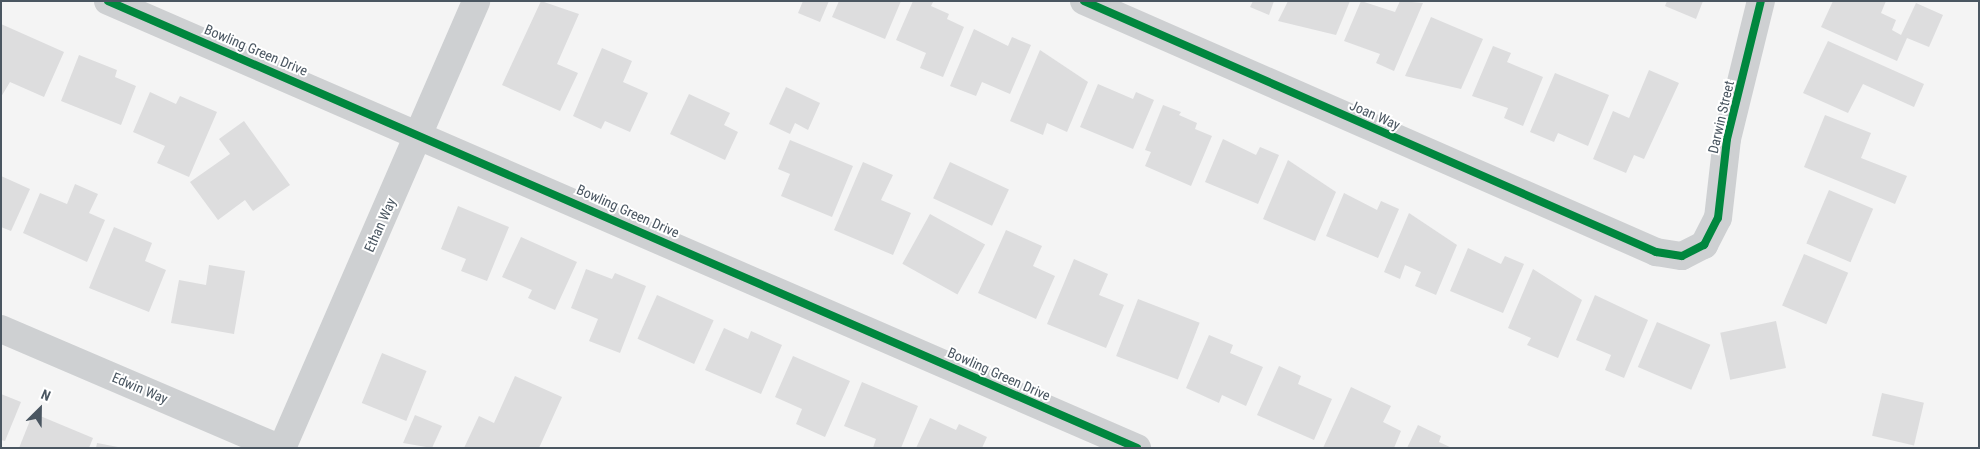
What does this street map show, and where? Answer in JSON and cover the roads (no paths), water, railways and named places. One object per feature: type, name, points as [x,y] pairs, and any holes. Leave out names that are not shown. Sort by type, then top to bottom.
[{"type":"street","name":"Bowling Green Drive","points":[[108,1],[420,133],[1137,448]]},
{"type":"street","name":"Ethan Way","points":[[280,448],[420,133],[476,1]]},
{"type":"street","name":"Joan Way","points":[[1084,1],[1656,252]]},
{"type":"street","name":"Darwin Street","points":[[1656,252],[1682,256],[1695,252],[1715,225],[1727,139],[1761,1]]},
{"type":"street","name":"Edwin Way","points":[[1,329],[280,448]]}]
